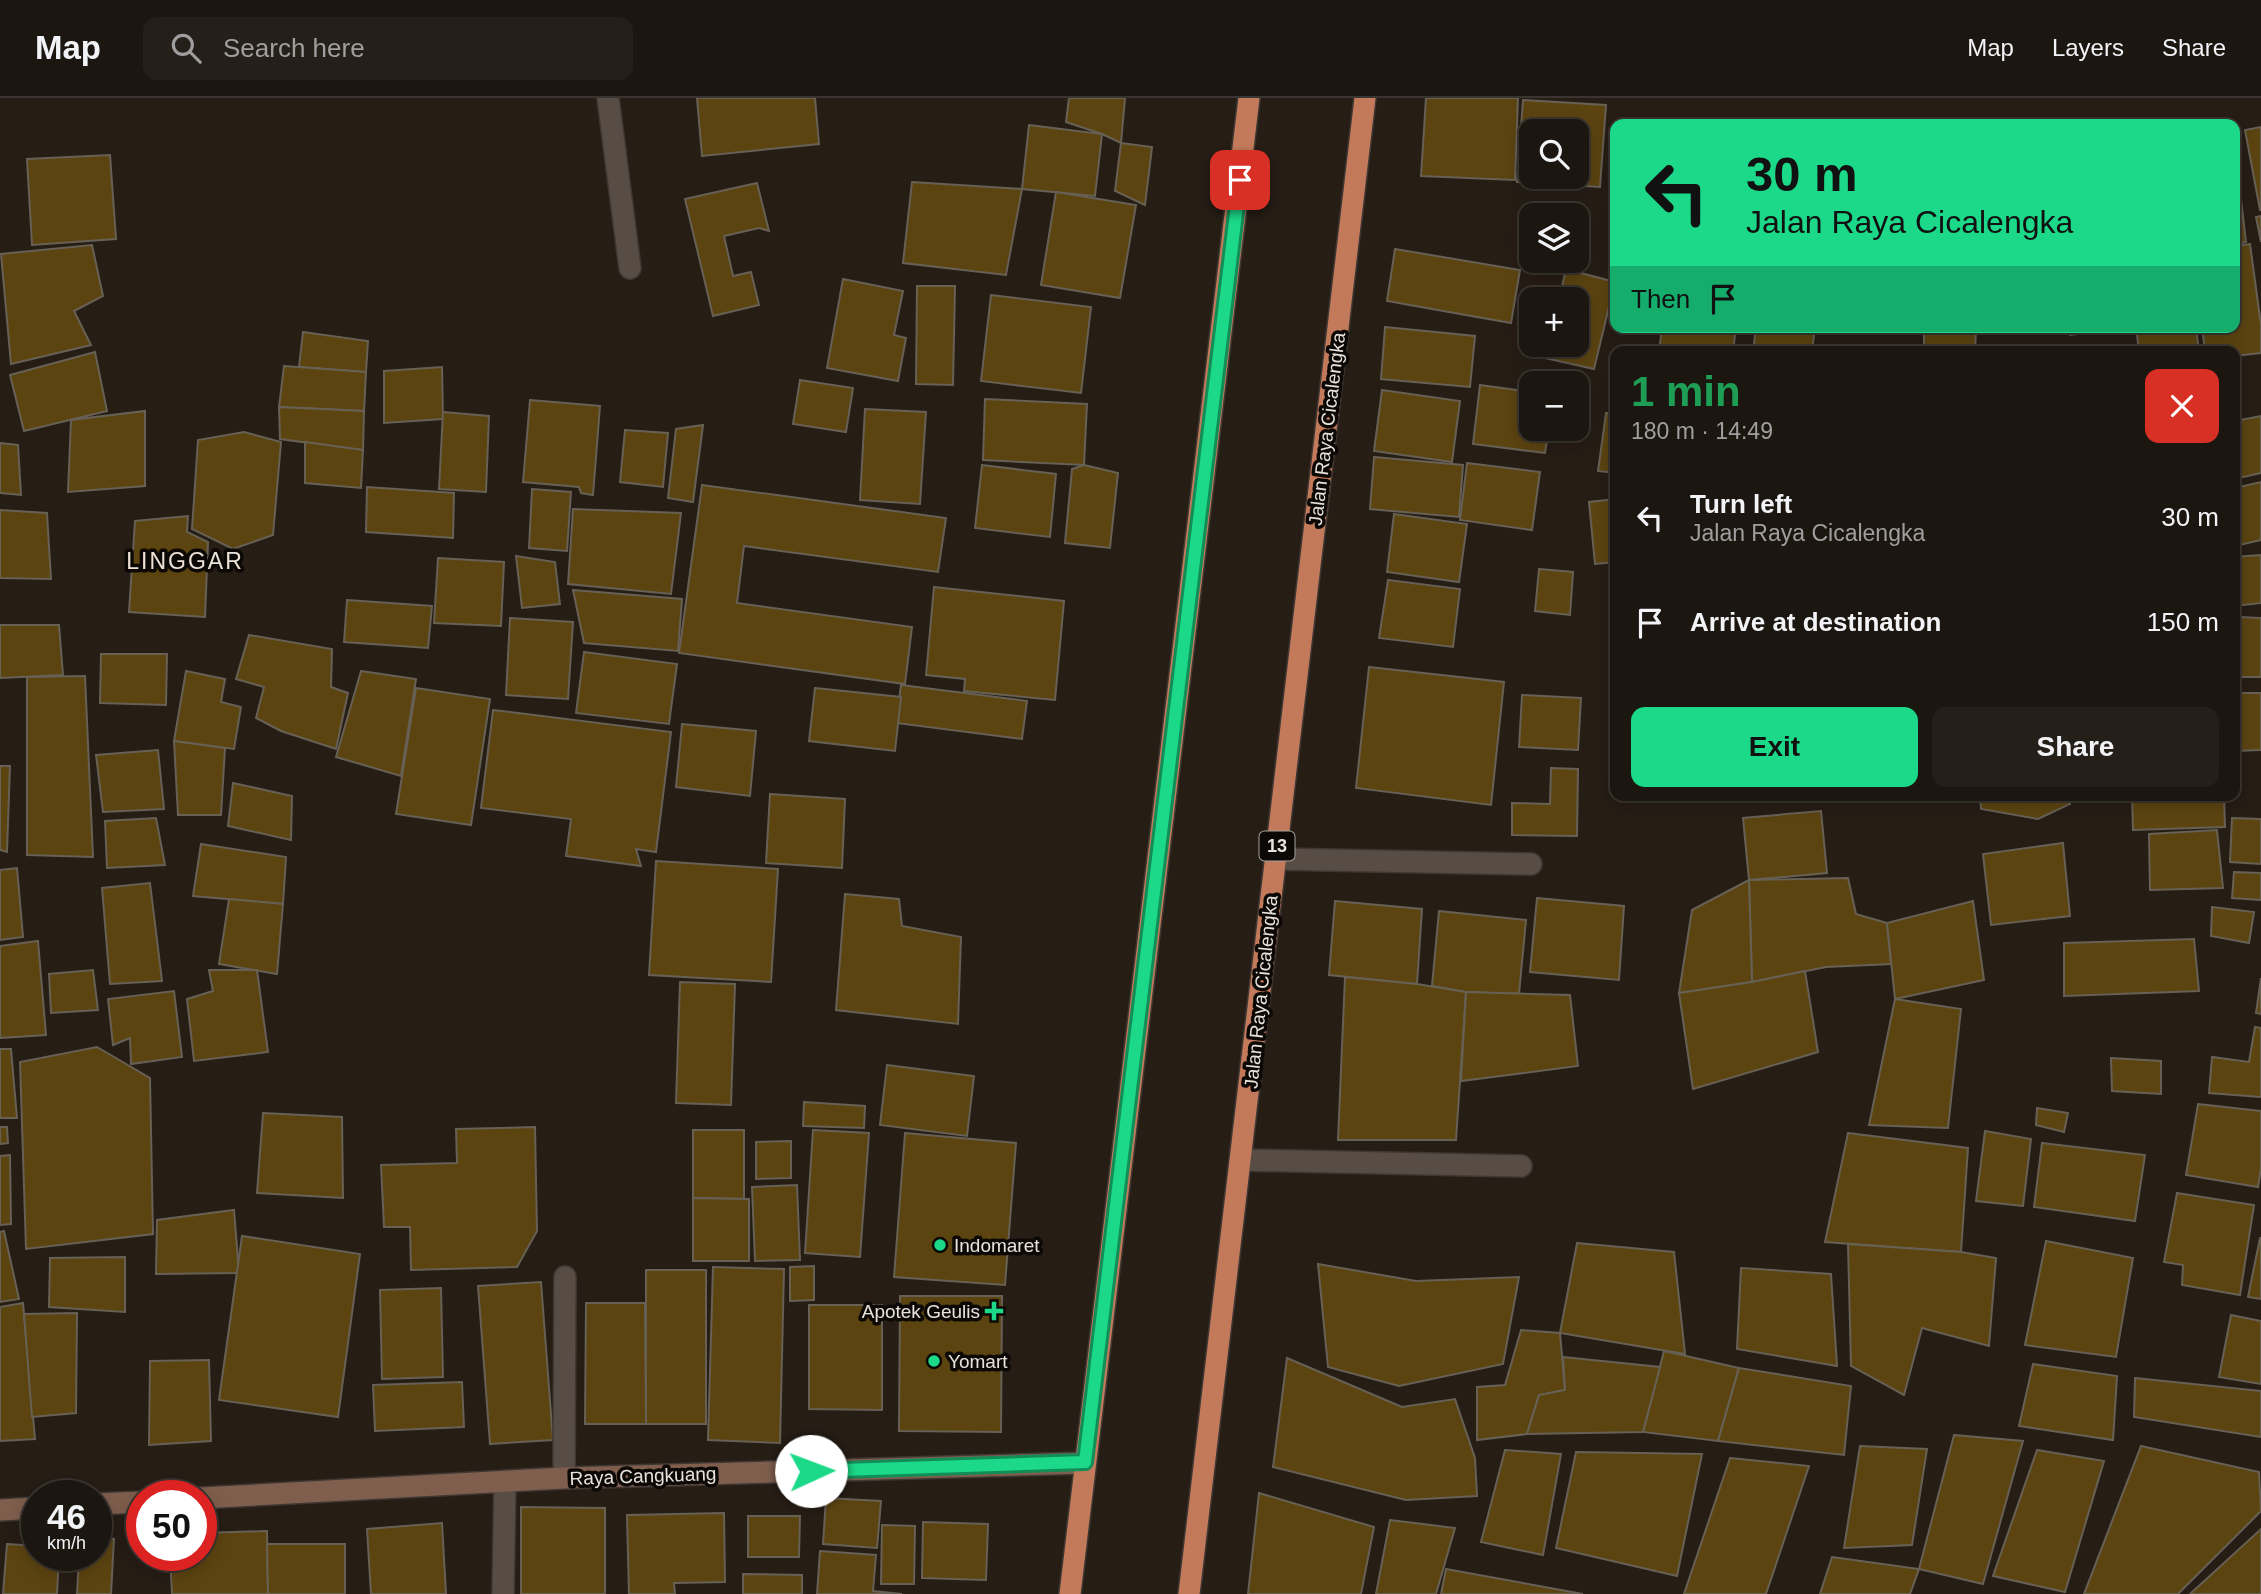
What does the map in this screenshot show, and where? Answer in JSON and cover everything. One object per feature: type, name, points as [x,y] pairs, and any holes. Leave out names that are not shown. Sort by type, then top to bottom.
[{"type":"highway","points":[[1070,1594],[1249,98]]},
{"type":"highway","name":"Jalan Raya Cicalengka","points":[[1189,1594],[1243,1160],[1365,98]]},
{"type":"main road","name":"Raya Cangkuang","points":[[217,1497],[564,1478],[1085,1462]]},
{"type":"main road","points":[[0,1510],[21,1509]]},
{"type":"street","points":[[608,98],[629,268]]},
{"type":"street","points":[[1276,859],[1531,864]]},
{"type":"street","points":[[1243,1160],[1521,1166]]},
{"type":"street","points":[[564,1478],[565,1278]]},
{"type":"street","points":[[503,1594],[505,1481]]},
{"type":"building","points":[[697,98],[815,98],[819,144],[702,156]]},
{"type":"building","points":[[1069,98],[1125,98],[1121,143],[1066,122]]},
{"type":"building","points":[[1426,98],[1518,98],[1515,180],[1421,176]]},
{"type":"building","points":[[1523,100],[1606,105],[1600,187],[1589,186],[1589,119],[1522,119]]},
{"type":"building","points":[[1029,125],[1102,134],[1095,196],[1022,189]]},
{"type":"building","points":[[2261,127],[2261,210],[2260,210],[2245,130]]},
{"type":"building","points":[[1121,143],[1152,147],[1145,205],[1115,191]]},
{"type":"building","points":[[110,155],[116,239],[32,245],[27,159]]},
{"type":"building","points":[[912,182],[1022,189],[1006,275],[903,263]]},
{"type":"building","points":[[757,183],[769,231],[759,228],[724,236],[733,276],[751,272],[759,305],[713,316],[685,199]]},
{"type":"building","points":[[2240,191],[2246,242],[2240,243]]},
{"type":"building","points":[[1056,192],[1136,205],[1120,298],[1041,285]]},
{"type":"building","points":[[2261,216],[2261,242],[2256,217]]},
{"type":"building","points":[[2250,244],[2261,325],[2261,353],[2240,355],[2240,346],[2204,346],[2203,333],[2240,333],[2240,245]]},
{"type":"building","points":[[92,245],[103,296],[74,311],[91,345],[11,364],[1,254]]},
{"type":"building","points":[[1395,249],[1519,270],[1511,323],[1387,301]]},
{"type":"building","points":[[1565,273],[1581,273],[1610,281],[1610,303],[1594,369],[1545,358],[1589,357],[1589,287],[1562,287]]},
{"type":"building","points":[[843,279],[903,291],[894,335],[906,338],[898,381],[827,368]]},
{"type":"building","points":[[917,286],[955,286],[953,385],[916,384]]},
{"type":"building","points":[[991,295],[1091,307],[1081,393],[981,381]]},
{"type":"building","points":[[1385,327],[1475,336],[1470,387],[1381,379]]},
{"type":"building","points":[[303,332],[368,341],[366,372],[299,367]]},
{"type":"building","points":[[1661,333],[1735,333],[1734,346],[1660,346]]},
{"type":"building","points":[[1755,333],[1814,333],[1813,346],[1754,346]]},
{"type":"building","points":[[1924,333],[1976,333],[1975,346],[1924,346]]},
{"type":"building","points":[[2137,333],[2197,333],[2198,346],[2138,346]]},
{"type":"building","points":[[95,352],[107,411],[24,431],[10,375]]},
{"type":"building","points":[[284,366],[366,372],[364,411],[279,407]]},
{"type":"building","points":[[442,367],[443,419],[384,423],[384,371]]},
{"type":"building","points":[[800,380],[853,388],[846,432],[793,424]]},
{"type":"building","points":[[1480,385],[1519,390],[1519,441],[1547,441],[1545,453],[1473,444]]},
{"type":"building","points":[[1382,390],[1460,401],[1452,462],[1374,451]]},
{"type":"building","points":[[985,399],[1087,404],[1084,465],[983,460]]},
{"type":"building","points":[[530,400],[600,406],[593,495],[581,493],[579,487],[523,482]]},
{"type":"building","points":[[279,407],[364,411],[363,450],[280,439]]},
{"type":"building","points":[[865,409],[926,412],[920,504],[860,500]]},
{"type":"building","points":[[145,411],[145,486],[68,492],[71,420]]},
{"type":"building","points":[[443,412],[489,416],[486,492],[439,489]]},
{"type":"building","points":[[1606,413],[1610,413],[1610,472],[1598,471]]},
{"type":"building","points":[[2261,416],[2261,473],[2240,478],[2240,420]]},
{"type":"building","points":[[703,425],[693,502],[668,498],[676,429]]},
{"type":"building","points":[[625,430],[668,433],[663,487],[620,482]]},
{"type":"building","points":[[244,432],[281,442],[273,535],[233,549],[192,529],[198,440]]},
{"type":"building","points":[[305,442],[363,450],[361,488],[305,483]]},
{"type":"building","points":[[0,443],[18,445],[21,495],[0,493]]},
{"type":"building","points":[[1374,457],[1463,465],[1459,517],[1370,509]]},
{"type":"building","points":[[1467,463],[1540,472],[1532,530],[1460,520]]},
{"type":"building","points":[[982,465],[1056,474],[1050,537],[975,528]]},
{"type":"building","points":[[1084,465],[1118,473],[1110,548],[1065,543],[1072,469]]},
{"type":"building","points":[[2261,482],[2261,540],[2240,545],[2240,487]]},
{"type":"building","points":[[702,485],[946,518],[938,572],[744,546],[737,603],[912,627],[905,684],[679,653]]},
{"type":"building","points":[[367,487],[454,493],[453,538],[366,532]]},
{"type":"building","points":[[532,489],[571,492],[567,551],[529,548]]},
{"type":"building","points":[[1610,500],[1610,562],[1595,564],[1589,502]]},
{"type":"building","points":[[573,509],[681,513],[671,594],[568,584]]},
{"type":"building","points":[[0,510],[47,513],[51,579],[0,578]]},
{"type":"building","points":[[1394,514],[1467,524],[1459,582],[1387,572]]},
{"type":"building","points":[[188,516],[187,532],[208,542],[205,617],[129,612],[135,521]]},
{"type":"building","points":[[2261,555],[2261,603],[2240,605],[2240,557]]},
{"type":"building","points":[[516,556],[555,562],[560,604],[522,608]]},
{"type":"building","points":[[438,558],[504,562],[501,626],[434,623]]},
{"type":"building","points":[[1539,569],[1573,572],[1570,615],[1535,611]]},
{"type":"building","points":[[1388,580],[1460,589],[1453,647],[1379,638]]},
{"type":"building","points":[[934,587],[1064,601],[1055,700],[964,691],[965,679],[926,675]]},
{"type":"building","points":[[573,590],[682,599],[678,651],[584,643]]},
{"type":"building","points":[[347,600],[432,606],[428,648],[344,642]]},
{"type":"building","points":[[2240,617],[2261,618],[2261,677],[2240,677]]},
{"type":"building","points":[[510,618],[573,622],[568,699],[506,695]]},
{"type":"building","points":[[0,625],[59,625],[63,675],[0,678]]},
{"type":"building","points":[[249,635],[332,649],[331,687],[348,693],[336,749],[281,731],[256,718],[264,687],[236,679]]},
{"type":"building","points":[[584,652],[677,664],[669,724],[576,713]]},
{"type":"building","points":[[101,654],[167,654],[166,705],[100,703]]},
{"type":"building","points":[[1369,667],[1504,682],[1491,805],[1356,788]]},
{"type":"building","points":[[186,671],[225,679],[221,702],[241,707],[234,749],[174,741]]},
{"type":"building","points":[[361,671],[416,679],[401,776],[336,757]]},
{"type":"building","points":[[85,676],[93,857],[27,855],[27,677]]},
{"type":"building","points":[[901,685],[1027,701],[1022,739],[896,723]]},
{"type":"building","points":[[416,688],[490,699],[471,825],[396,814]]},
{"type":"building","points":[[815,688],[901,697],[895,751],[809,741]]},
{"type":"building","points":[[2240,693],[2261,693],[2261,750],[2240,751]]},
{"type":"building","points":[[1522,695],[1581,698],[1578,750],[1519,747]]},
{"type":"building","points":[[493,710],[671,732],[656,852],[636,849],[641,866],[566,856],[571,819],[481,808]]},
{"type":"building","points":[[682,724],[756,731],[750,796],[676,787]]},
{"type":"building","points":[[174,741],[225,748],[221,815],[178,815]]},
{"type":"building","points":[[158,750],[164,809],[103,812],[96,755]]},
{"type":"building","points":[[0,766],[10,766],[7,852],[0,850]]},
{"type":"building","points":[[1551,768],[1578,769],[1577,836],[1512,835],[1512,803],[1550,804]]},
{"type":"building","points":[[233,783],[292,796],[291,840],[228,826]]},
{"type":"building","points":[[770,794],[845,799],[842,868],[766,863]]},
{"type":"building","points":[[1980,801],[2070,801],[2070,804],[2038,819],[1981,809]]},
{"type":"building","points":[[2132,801],[2224,801],[2225,827],[2133,830]]},
{"type":"building","points":[[1821,811],[1827,873],[1749,880],[1743,818]]},
{"type":"building","points":[[156,818],[165,865],[107,868],[105,821]]},
{"type":"building","points":[[2232,818],[2261,819],[2261,864],[2230,862]]},
{"type":"building","points":[[2217,830],[2223,888],[2150,890],[2149,834]]},
{"type":"building","points":[[2063,843],[2070,916],[1991,925],[1983,854]]},
{"type":"building","points":[[201,844],[286,857],[283,904],[193,896]]},
{"type":"building","points":[[656,861],[778,869],[771,982],[649,975]]},
{"type":"building","points":[[17,868],[23,937],[0,940],[0,870]]},
{"type":"building","points":[[2234,872],[2261,873],[2261,900],[2232,898]]},
{"type":"building","points":[[1848,878],[1856,914],[1887,923],[1891,964],[1826,967],[1752,982],[1749,880]]},
{"type":"building","points":[[1749,880],[1752,982],[1679,993],[1692,910]]},
{"type":"building","points":[[150,883],[162,981],[110,984],[102,888]]},
{"type":"building","points":[[845,894],[899,899],[902,926],[961,937],[958,1024],[836,1010]]},
{"type":"building","points":[[1537,898],[1624,906],[1619,980],[1530,972]]},
{"type":"building","points":[[229,899],[283,904],[277,974],[219,964]]},
{"type":"building","points":[[1335,901],[1422,909],[1417,984],[1329,975]]},
{"type":"building","points":[[1973,901],[1984,980],[1895,999],[1887,923]]},
{"type":"building","points":[[2212,907],[2254,912],[2249,943],[2211,936]]},
{"type":"building","points":[[1439,911],[1526,920],[1519,994],[1466,992],[1432,986]]},
{"type":"building","points":[[2194,939],[2199,991],[2064,996],[2064,943]]},
{"type":"building","points":[[38,941],[46,1035],[0,1038],[0,946]]},
{"type":"building","points":[[93,970],[98,1010],[51,1013],[49,974]]},
{"type":"building","points":[[209,970],[257,970],[268,1052],[194,1061],[187,999],[213,991]]},
{"type":"building","points":[[1805,971],[1818,1052],[1693,1089],[1679,993]]},
{"type":"building","points":[[1345,977],[1466,992],[1456,1140],[1338,1140]]},
{"type":"building","points":[[2261,978],[2261,1014],[2256,1013]]},
{"type":"building","points":[[680,982],[735,984],[731,1105],[676,1103]]},
{"type":"building","points":[[174,991],[182,1057],[131,1064],[130,1038],[113,1045],[108,999]]},
{"type":"building","points":[[1466,992],[1570,995],[1578,1066],[1461,1081]]},
{"type":"building","points":[[1895,999],[1961,1009],[1948,1128],[1869,1125]]},
{"type":"building","points":[[2255,1027],[2261,1028],[2261,1097],[2209,1093],[2212,1057],[2249,1062]]},
{"type":"building","points":[[97,1047],[150,1078],[153,1234],[26,1249],[20,1062]]},
{"type":"building","points":[[0,1049],[11,1049],[17,1118],[0,1118]]},
{"type":"building","points":[[2111,1058],[2161,1061],[2161,1094],[2112,1091]]},
{"type":"building","points":[[887,1065],[974,1076],[967,1136],[880,1125]]},
{"type":"building","points":[[804,1102],[865,1106],[864,1128],[803,1126]]},
{"type":"building","points":[[2198,1104],[2261,1111],[2261,1168],[2258,1187],[2186,1175]]},
{"type":"building","points":[[2037,1108],[2068,1113],[2064,1132],[2036,1125]]},
{"type":"building","points":[[263,1113],[342,1117],[343,1198],[257,1193]]},
{"type":"building","points":[[0,1127],[7,1127],[8,1143],[0,1144]]},
{"type":"building","points":[[535,1127],[537,1231],[517,1267],[411,1270],[410,1227],[384,1227],[381,1165],[457,1163],[456,1129]]},
{"type":"building","points":[[693,1130],[744,1130],[744,1199],[693,1198]]},
{"type":"building","points":[[813,1130],[869,1133],[860,1257],[805,1253]]},
{"type":"building","points":[[1985,1131],[2031,1139],[2023,1206],[1976,1201]]},
{"type":"building","points":[[905,1133],[1016,1143],[1005,1285],[894,1277]]},
{"type":"building","points":[[1848,1133],[1968,1148],[1961,1252],[1825,1242]]},
{"type":"building","points":[[791,1141],[791,1178],[756,1179],[756,1142]]},
{"type":"building","points":[[2042,1143],[2145,1155],[2135,1221],[2034,1207]]},
{"type":"building","points":[[10,1155],[11,1224],[0,1225],[0,1156]]},
{"type":"building","points":[[797,1185],[800,1260],[755,1261],[752,1187]]},
{"type":"building","points":[[2177,1193],[2254,1205],[2240,1295],[2182,1285],[2183,1265],[2164,1262]]},
{"type":"building","points":[[693,1198],[749,1199],[749,1261],[693,1261]]},
{"type":"building","points":[[234,1210],[239,1273],[156,1274],[157,1220]]},
{"type":"building","points":[[4,1231],[19,1299],[0,1302],[0,1232]]},
{"type":"building","points":[[242,1236],[360,1254],[338,1417],[219,1400]]},
{"type":"building","points":[[2261,1238],[2261,1299],[2248,1297]]},
{"type":"building","points":[[2046,1241],[2133,1258],[2116,1357],[2025,1345]]},
{"type":"building","points":[[1577,1243],[1674,1252],[1685,1354],[1560,1333]]},
{"type":"building","points":[[1848,1244],[1961,1252],[1996,1258],[1989,1346],[1922,1328],[1904,1395],[1851,1366]]},
{"type":"building","points":[[125,1257],[125,1312],[49,1307],[50,1258]]},
{"type":"building","points":[[1318,1264],[1416,1281],[1519,1277],[1503,1364],[1399,1386],[1328,1367]]},
{"type":"building","points":[[814,1266],[814,1300],[790,1301],[790,1267]]},
{"type":"building","points":[[713,1267],[784,1269],[780,1443],[708,1440]]},
{"type":"building","points":[[1741,1268],[1831,1274],[1837,1366],[1737,1349]]},
{"type":"building","points":[[646,1270],[706,1270],[706,1424],[646,1424]]},
{"type":"building","points":[[541,1282],[553,1440],[490,1444],[478,1286]]},
{"type":"building","points":[[441,1288],[443,1377],[382,1379],[380,1290]]},
{"type":"building","points":[[900,1296],[1002,1296],[1001,1432],[899,1431]]},
{"type":"building","points":[[23,1303],[35,1439],[0,1441],[0,1307]]},
{"type":"building","points":[[586,1303],[645,1303],[646,1424],[585,1424]]},
{"type":"building","points":[[809,1305],[882,1305],[882,1410],[809,1409]]},
{"type":"building","points":[[77,1313],[76,1413],[32,1417],[24,1314]]},
{"type":"building","points":[[2231,1315],[2261,1321],[2261,1384],[2219,1377]]},
{"type":"building","points":[[1521,1330],[1560,1333],[1565,1390],[1539,1395],[1527,1434],[1477,1440],[1477,1387],[1505,1385]]},
{"type":"building","points":[[1664,1351],[1739,1368],[1718,1441],[1643,1432]]},
{"type":"building","points":[[1563,1357],[1660,1367],[1643,1432],[1527,1434],[1539,1395],[1565,1390]]},
{"type":"building","points":[[1287,1358],[1402,1407],[1455,1399],[1475,1458],[1477,1496],[1406,1500],[1273,1467]]},
{"type":"building","points":[[209,1360],[211,1441],[149,1445],[150,1361]]},
{"type":"building","points":[[2033,1364],[2117,1376],[2113,1440],[2019,1426]]},
{"type":"building","points":[[1739,1368],[1851,1386],[1844,1455],[1718,1441]]},
{"type":"building","points":[[2135,1378],[2261,1391],[2261,1437],[2134,1417]]},
{"type":"building","points":[[462,1382],[464,1427],[375,1431],[373,1385]]},
{"type":"building","points":[[1954,1435],[2023,1441],[1983,1584],[1919,1569]]},
{"type":"building","points":[[1860,1446],[1927,1449],[1912,1545],[1844,1548]]},
{"type":"building","points":[[2141,1446],[2259,1472],[2261,1511],[2178,1594],[2084,1594]]},
{"type":"building","points":[[1505,1450],[1561,1454],[1543,1555],[1481,1542]]},
{"type":"building","points":[[2037,1450],[2104,1461],[2065,1592],[1993,1576]]},
{"type":"building","points":[[1576,1452],[1702,1454],[1677,1576],[1556,1548]]},
{"type":"building","points":[[1730,1458],[1809,1466],[1766,1594],[1684,1594]]},
{"type":"building","points":[[1259,1493],[1374,1527],[1361,1594],[1248,1594]]},
{"type":"building","points":[[826,1498],[881,1501],[877,1548],[823,1544]]},
{"type":"building","points":[[521,1507],[605,1508],[605,1594],[521,1594]]},
{"type":"building","points":[[724,1513],[725,1582],[674,1583],[675,1594],[629,1594],[627,1515]]},
{"type":"building","points":[[748,1516],[800,1516],[799,1557],[748,1557]]},
{"type":"building","points":[[1390,1520],[1455,1528],[1436,1594],[1376,1594]]},
{"type":"building","points":[[923,1522],[988,1524],[986,1580],[922,1578]]},
{"type":"building","points":[[442,1523],[446,1594],[371,1594],[367,1529]]},
{"type":"building","points":[[882,1525],[915,1526],[914,1584],[881,1584]]},
{"type":"building","points":[[2261,1529],[2261,1594],[2190,1594]]},
{"type":"building","points":[[267,1531],[268,1594],[172,1594],[171,1571],[217,1571],[217,1533]]},
{"type":"building","points":[[114,1539],[111,1594],[77,1594],[78,1571],[112,1571]]},
{"type":"building","points":[[7,1544],[21,1545],[21,1571],[58,1571],[57,1594],[3,1594]]},
{"type":"building","points":[[267,1544],[345,1544],[345,1594],[268,1594]]},
{"type":"building","points":[[820,1551],[876,1555],[873,1591],[902,1594],[817,1594]]},
{"type":"building","points":[[1832,1557],[1919,1569],[1910,1594],[1820,1594]]},
{"type":"building","points":[[1446,1569],[1583,1594],[1441,1594]]},
{"type":"building","points":[[743,1574],[802,1575],[802,1594],[743,1594]]},
{"type":"place","name":"Indomaret","points":[[940,1245]]},
{"type":"place","name":"Apotek Geulis","points":[[994,1311]]},
{"type":"place","name":"Yomart","points":[[934,1361]]},
{"type":"district","name":"LINGGAR","points":[[185,561]]},
{"type":"route","points":[[811,1471],[1085,1462],[1240,180]]}]
